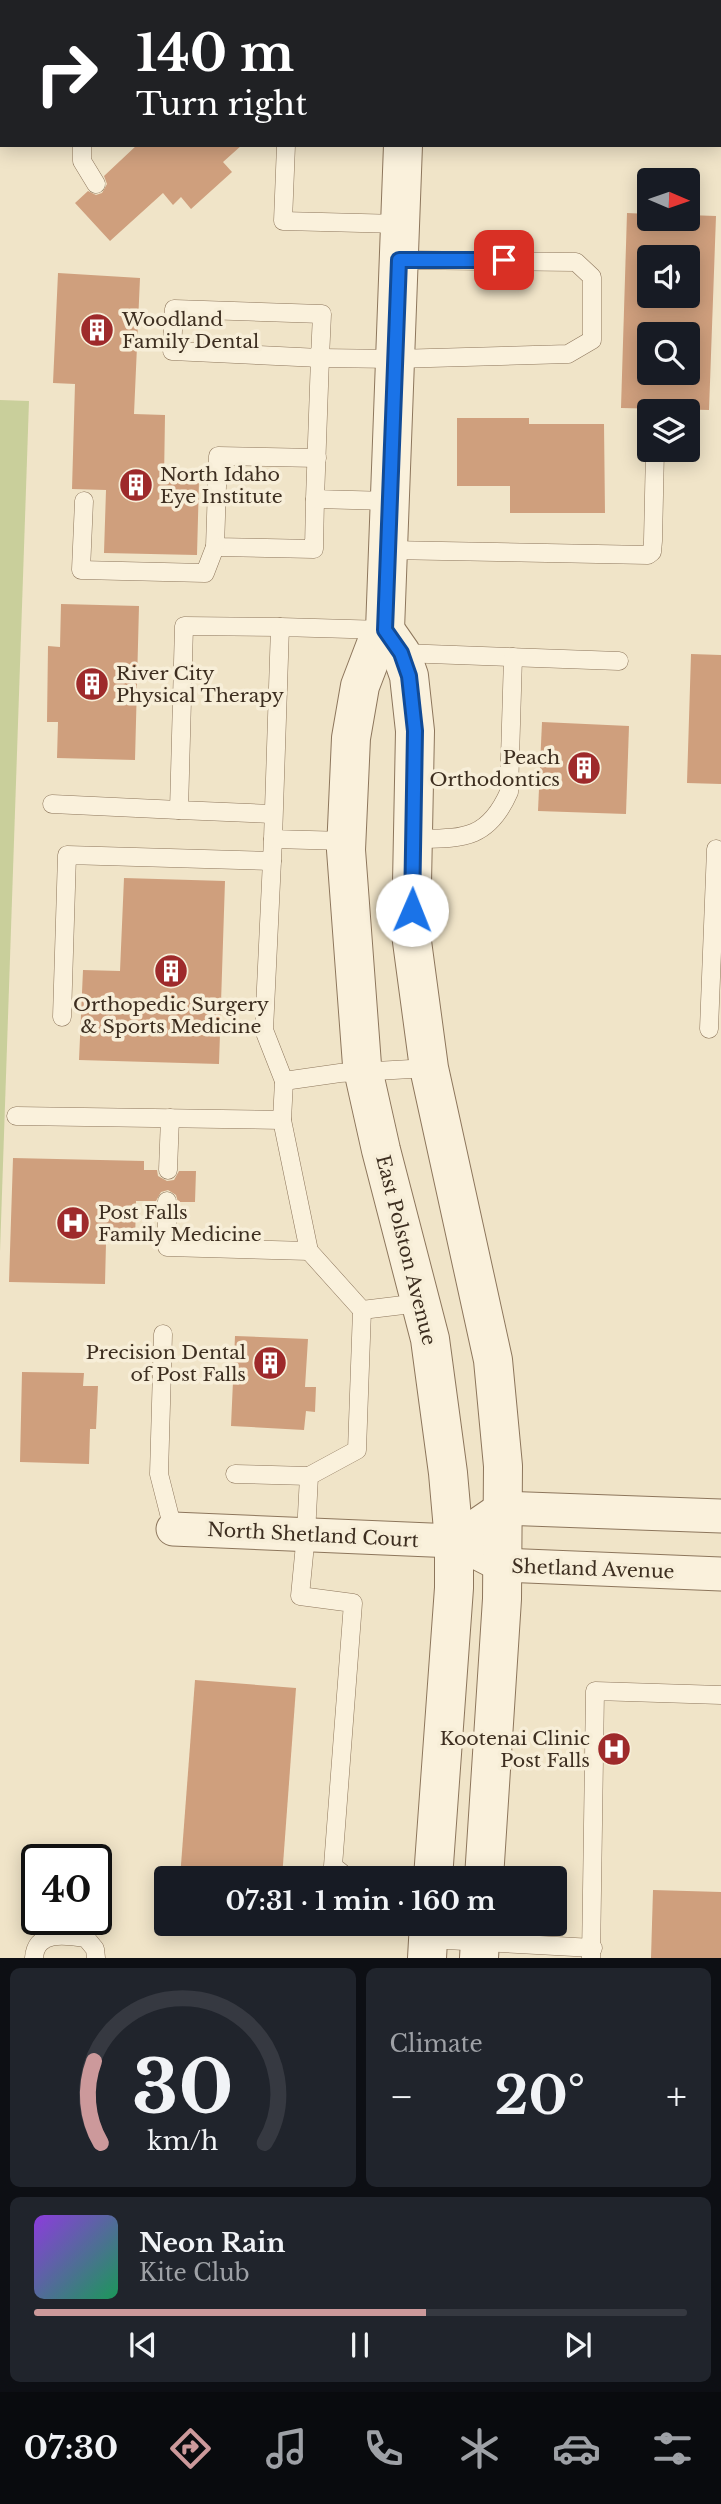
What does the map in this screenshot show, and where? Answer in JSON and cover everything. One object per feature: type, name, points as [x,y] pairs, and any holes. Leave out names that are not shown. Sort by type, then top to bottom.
[{"type":"street","name":"East Polston Avenue","points":[[403,147],[388,550],[393,642],[409,676],[415,731],[411,933],[429,1069],[493,1360],[503,1466],[502,1599],[485,1866]]},
{"type":"street","name":"East Polston Avenue","points":[[393,642],[376,645],[360,686],[351,738],[346,841],[363,1072],[430,1339],[454,1541],[454,1588],[434,1866]]},
{"type":"street","points":[[454,1541],[502,1508],[721,1516]]},
{"type":"street","name":"North Shetland Court","points":[[173,1529],[454,1541]]},
{"type":"street","name":"Shetland Avenue","points":[[454,1541],[501,1565],[721,1574]]},
{"type":"lane","points":[[82,147],[82,161],[96,184]]},
{"type":"lane","points":[[215,547],[314,549],[315,499],[317,458],[320,358],[322,314],[174,309],[172,351],[320,358],[395,359],[568,354],[592,340],[592,276],[576,262],[400,242],[283,221],[286,147]]},
{"type":"lane","points":[[84,501],[81,570],[205,573],[215,547],[218,456],[317,458]]},
{"type":"lane","points":[[388,550],[648,555],[652,552],[653,541],[655,462]]},
{"type":"lane","points":[[315,499],[390,501]]},
{"type":"lane","points":[[179,810],[184,626],[279,627],[513,657],[619,661]]},
{"type":"lane","points":[[235,1474],[309,1475],[357,1450],[362,1310],[309,1251],[282,1120],[284,1081],[264,1030],[279,627]]},
{"type":"lane","points":[[412,839],[460,839],[477,833],[490,823],[502,808],[509,792],[513,657]]},
{"type":"lane","points":[[52,804],[274,814]]},
{"type":"lane","points":[[273,839],[346,841]]},
{"type":"lane","points":[[709,1029],[717,942],[716,849]]},
{"type":"lane","points":[[62,1017],[67,855],[272,862]]},
{"type":"lane","points":[[284,1081],[363,1072],[429,1069]]},
{"type":"lane","points":[[16,1116],[282,1120]]},
{"type":"lane","points":[[168,1170],[170,1118]]},
{"type":"lane","points":[[167,1202],[167,1247],[309,1251]]},
{"type":"lane","points":[[362,1310],[420,1303]]},
{"type":"lane","points":[[163,1334],[159,1474],[173,1529]]},
{"type":"lane","points":[[309,1475],[300,1596],[353,1603],[333,1866]]},
{"type":"lane","points":[[428,1940],[480,1941],[592,1953],[596,1690],[721,1695]]},
{"type":"lane","points":[[34,1958],[34,1951],[45,1938],[60,1934],[86,1938],[95,1949],[96,1958]]},
{"type":"green space","points":[[0,400],[29,401],[0,1252]]},
{"type":"building","points":[[135,147],[240,147],[223,162],[232,172],[191,209],[181,197],[173,205],[163,193],[110,241],[75,203],[88,191],[96,195],[102,193],[107,184],[104,176]]},
{"type":"building","points":[[627,213],[637,213],[637,231],[700,231],[700,215],[716,216],[709,410],[700,410],[700,399],[637,399],[637,408],[621,408]]},
{"type":"building","points":[[58,273],[140,278],[134,414],[165,415],[164,480],[199,481],[197,555],[104,553],[106,490],[72,489],[75,384],[53,383]]},
{"type":"building","points":[[457,418],[529,418],[529,424],[604,424],[605,513],[510,513],[510,486],[457,486]]},
{"type":"building","name":"River City Physical Therapy","points":[[61,604],[139,606],[135,760],[57,758],[58,722],[47,722],[48,646],[60,647]]},
{"type":"building","points":[[691,654],[721,655],[721,784],[687,783]]},
{"type":"building","name":"Peach Orthodontics","points":[[542,722],[629,726],[626,814],[538,811]]},
{"type":"building","name":"Orthopedic Surgery & Sports Medicine","points":[[124,878],[225,881],[219,1064],[79,1060],[83,970],[120,971]]},
{"type":"building","name":"Post Falls Family Medicine","points":[[13,1158],[144,1161],[144,1170],[157,1170],[158,1176],[167,1181],[174,1180],[179,1171],[196,1171],[195,1202],[178,1202],[176,1195],[168,1190],[161,1192],[156,1201],[136,1201],[135,1243],[106,1243],[105,1284],[9,1282]]},
{"type":"building","name":"Precision Dental of Post Falls","points":[[235,1336],[308,1339],[305,1387],[316,1387],[315,1412],[306,1411],[304,1430],[231,1426]]},
{"type":"building","points":[[22,1372],[84,1373],[83,1386],[98,1386],[96,1429],[90,1429],[89,1464],[20,1462]]},
{"type":"building","points":[[195,1680],[296,1688],[283,1866],[181,1866]]},
{"type":"building","points":[[653,1890],[721,1892],[721,1958],[651,1958]]},
{"type":"place","name":"Woodland Family Dental","points":[[97,330]]},
{"type":"place","name":"North Idaho Eye Institute","points":[[136,485]]},
{"type":"place","name":"River City Physical Therapy","points":[[92,684]]},
{"type":"place","name":"Peach Orthodontics","points":[[584,768]]},
{"type":"place","name":"Orthopedic Surgery & Sports Medicine","points":[[171,971]]},
{"type":"place","name":"Post Falls Family Medicine","points":[[73,1223]]},
{"type":"place","name":"Precision Dental of Post Falls","points":[[270,1363]]},
{"type":"place","name":"Kootenai Clinic Post Falls","points":[[614,1749]]},
{"type":"route","points":[[412,910],[415,731],[409,676],[401,653],[385,630],[399,260],[504,260]]}]
